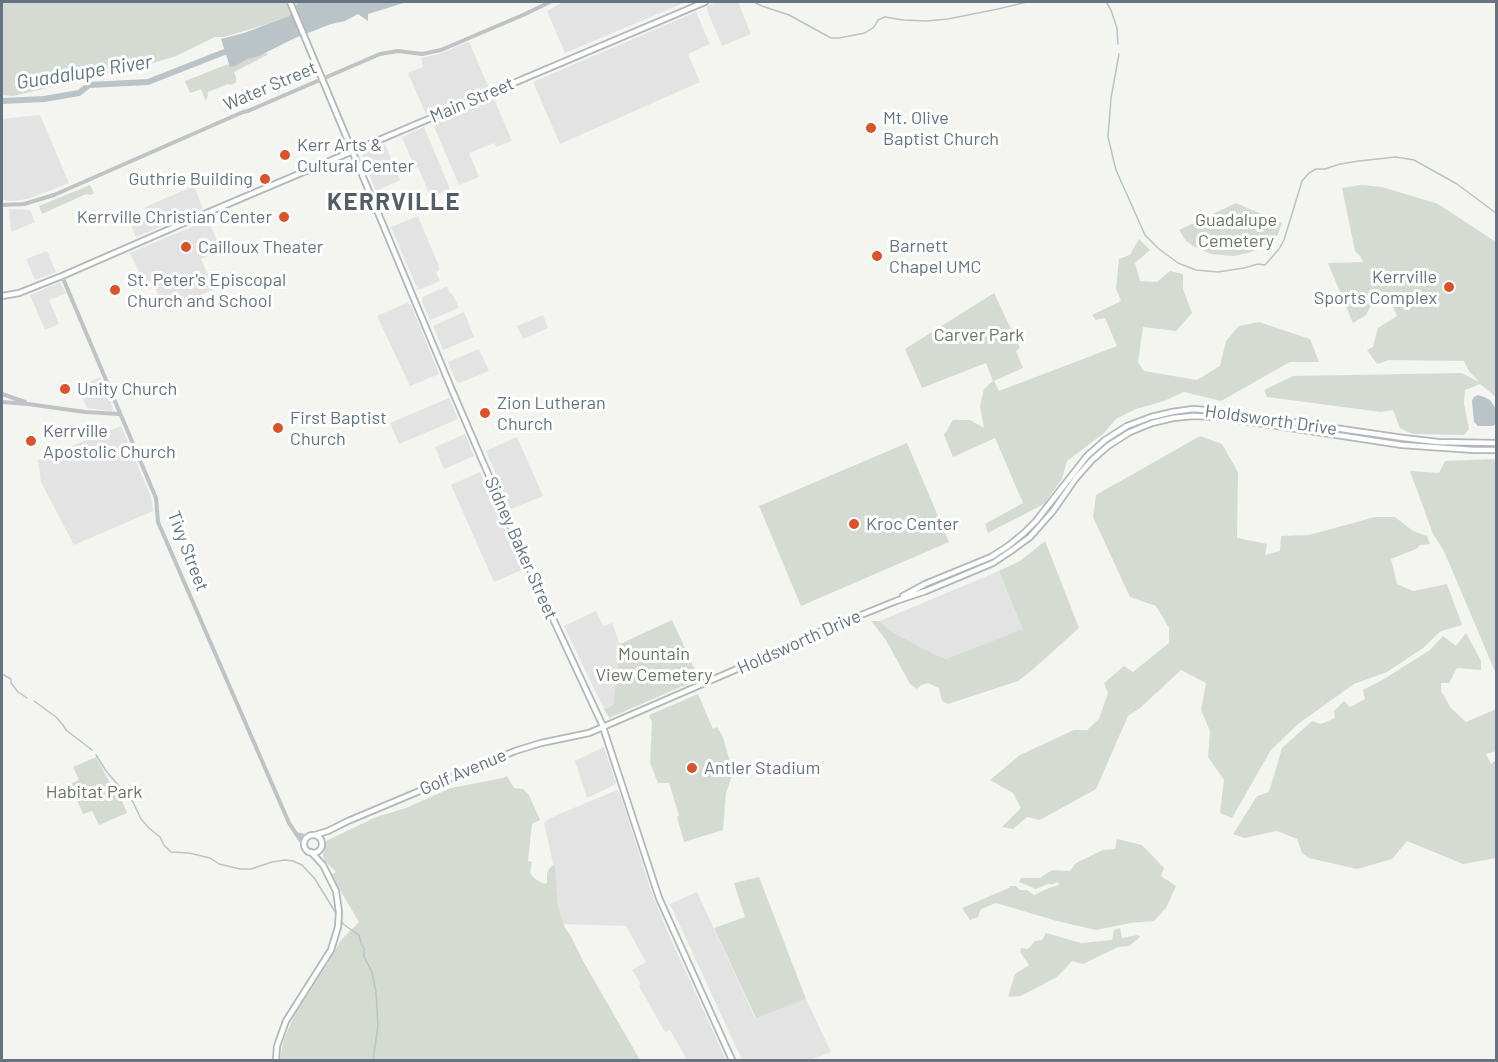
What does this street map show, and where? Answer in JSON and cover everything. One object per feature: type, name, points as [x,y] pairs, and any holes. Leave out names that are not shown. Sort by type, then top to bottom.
[{"type":"main road","name":"Sidney Baker Street","points":[[290,2],[516,538],[603,727],[659,898],[732,1060]]},
{"type":"main road","name":"Main Street","points":[[4,296],[19,293],[62,276],[697,3],[705,2]]},
{"type":"main road","name":"Holdsworth Drive","points":[[896,601],[925,584],[991,557],[1008,546],[1036,522],[1087,456],[1105,440],[1128,426],[1150,417],[1193,409],[1426,441],[1497,443]]},
{"type":"main road","name":"Holdsworth Drive","points":[[603,727],[809,636],[926,591],[993,562],[1030,537],[1041,526],[1092,460],[1108,446],[1130,432],[1152,423],[1193,416],[1218,417],[1438,448],[1497,450]]},
{"type":"main road","points":[[1293,429],[1294,422]]},
{"type":"main road","name":"Golf Avenue","points":[[315,836],[514,751],[589,733],[603,727]]},
{"type":"main road","points":[[311,852],[316,852],[328,831]]},
{"type":"main road","points":[[276,1060],[277,1046],[286,1021],[331,950],[339,922],[338,902],[333,884],[323,865],[320,838],[308,837],[304,847],[323,865]]},
{"type":"street","name":"Water Street","points":[[2,204],[24,204],[54,195],[380,54],[398,51],[422,54],[441,50],[550,2]]},
{"type":"street","name":"Tivy Street","points":[[62,276],[156,498],[158,522],[289,823],[304,847]]},
{"type":"street","points":[[2,394],[28,404]]},
{"type":"street","points":[[2,402],[120,414]]},
{"type":"street","points":[[295,833],[308,837]]},
{"type":"shaded area","points":[[299,2],[407,2],[368,14],[368,21],[358,14],[345,21],[295,38],[230,67],[221,39],[289,16]]},
{"type":"shaded area","points":[[563,2],[686,2],[565,53],[547,11]]},
{"type":"shaded area","points":[[717,2],[738,2],[751,34],[722,46],[707,10],[707,6]]},
{"type":"shaded area","points":[[696,12],[710,44],[688,54],[700,82],[560,144],[533,82]]},
{"type":"shaded area","points":[[468,42],[487,88],[426,114],[408,73],[423,67],[421,58],[439,54]]},
{"type":"shaded area","points":[[494,99],[512,141],[496,147],[494,143],[469,153],[479,177],[459,185],[433,124]]},
{"type":"shaded area","points":[[40,115],[69,183],[28,199],[2,200],[2,119]]},
{"type":"shaded area","points":[[424,127],[450,189],[431,198],[402,137]]},
{"type":"shaded area","points":[[385,144],[400,180],[376,191],[362,156]]},
{"type":"shaded area","points":[[194,186],[203,209],[136,237],[130,222],[147,214],[145,207]]},
{"type":"shaded area","points":[[9,209],[30,210],[35,222],[11,232]]},
{"type":"shaded area","points":[[418,216],[438,264],[439,270],[436,272],[440,281],[418,290],[391,227]]},
{"type":"shaded area","points":[[208,220],[221,250],[201,259],[214,289],[165,311],[152,280],[144,283],[130,253]]},
{"type":"shaded area","points":[[47,251],[56,272],[35,280],[26,259]]},
{"type":"shaded area","points":[[60,282],[66,293],[49,300],[59,324],[45,330],[30,295]]},
{"type":"shaded area","points":[[447,286],[459,308],[430,320],[422,301],[423,297]]},
{"type":"shaded area","points":[[407,303],[411,305],[439,374],[410,386],[377,316]]},
{"type":"shaded area","points":[[464,312],[474,337],[443,350],[433,326]]},
{"type":"shaded area","points":[[543,315],[548,328],[523,339],[517,326]]},
{"type":"shaded area","points":[[479,349],[489,371],[459,383],[448,362]]},
{"type":"shaded area","points":[[100,377],[113,408],[112,411],[87,408],[78,387]]},
{"type":"shaded area","points":[[1478,395],[1490,400],[1496,409],[1496,423],[1493,426],[1478,426],[1474,422],[1472,401]]},
{"type":"shaded area","points":[[449,398],[458,419],[399,444],[390,423]]},
{"type":"shaded area","points":[[121,426],[151,497],[153,511],[74,545],[41,482],[38,460]]},
{"type":"shaded area","points":[[465,434],[474,456],[444,469],[435,447]]},
{"type":"shaded area","points":[[517,437],[543,496],[511,509],[486,451]]},
{"type":"shaded area","points":[[480,472],[522,570],[494,582],[451,485]]},
{"type":"shaded area","points":[[999,571],[1024,629],[946,659],[896,634],[880,621]]},
{"type":"shaded area","points":[[596,611],[603,626],[612,623],[620,644],[613,705],[604,709],[564,626]]},
{"type":"shaded area","points":[[604,747],[616,783],[587,798],[575,761]]},
{"type":"shaded area","points":[[617,790],[665,926],[726,1060],[687,1060],[670,1030],[665,1032],[632,970],[646,962],[626,926],[564,924],[558,905],[554,868],[544,823],[550,818]]},
{"type":"shaded area","points":[[697,892],[755,1018],[806,999],[831,1052],[810,1060],[742,1060],[670,904]]},
{"type":"green space","points":[[2,2],[328,2],[264,25],[224,37],[215,37],[176,56],[150,64],[13,96],[2,95]]},
{"type":"green space","points":[[267,53],[234,72],[236,83],[208,92],[206,101],[201,89],[190,93],[185,81],[223,66]]},
{"type":"green space","points":[[90,185],[94,193],[91,195],[86,194],[42,214],[39,206]]},
{"type":"green space","points":[[1361,185],[1382,187],[1438,204],[1496,242],[1496,397],[1480,384],[1465,390],[1464,404],[1469,429],[1464,435],[1412,434],[1400,428],[1393,410],[1381,412],[1267,397],[1264,390],[1293,376],[1462,373],[1479,382],[1464,361],[1389,360],[1377,364],[1367,350],[1373,347],[1378,328],[1397,316],[1392,304],[1371,305],[1366,315],[1353,323],[1328,263],[1363,262],[1355,251],[1342,188]]},
{"type":"green space","name":"Guadalupe Cemetery","points":[[1236,203],[1282,223],[1277,236],[1264,247],[1234,256],[1211,254],[1193,246],[1186,241],[1179,230]]},
{"type":"green space","name":"Carver Park","points":[[1139,239],[1150,250],[1135,263],[1140,281],[1157,282],[1170,271],[1183,274],[1183,289],[1192,313],[1176,331],[1143,327],[1138,362],[1144,371],[1197,380],[1220,366],[1226,341],[1239,326],[1259,322],[1310,339],[1319,362],[1290,362],[1221,401],[1184,392],[1164,401],[1136,409],[1116,419],[1104,433],[1067,461],[1062,479],[1044,504],[988,533],[985,524],[1023,503],[995,438],[953,457],[944,435],[953,420],[970,420],[984,428],[980,406],[984,389],[993,381],[986,363],[922,388],[905,349],[994,293],[1020,348],[1016,351],[1023,368],[994,381],[999,391],[1117,346],[1105,318],[1096,320],[1092,315],[1121,301],[1116,289],[1119,259],[1130,255]]},
{"type":"green space","points":[[1200,436],[1222,444],[1238,472],[1237,538],[1267,544],[1265,555],[1280,551],[1281,536],[1309,535],[1375,517],[1395,517],[1413,531],[1427,536],[1430,544],[1420,545],[1416,549],[1391,559],[1397,584],[1413,591],[1447,584],[1462,625],[1441,631],[1423,648],[1387,672],[1354,684],[1298,724],[1271,750],[1232,818],[1220,813],[1224,780],[1208,757],[1210,731],[1201,710],[1206,683],[1181,670],[1140,708],[1128,716],[1096,789],[1040,820],[1027,817],[1013,829],[1002,827],[1021,808],[1013,793],[990,780],[1020,755],[1074,730],[1087,730],[1099,719],[1108,693],[1104,683],[1124,666],[1133,672],[1169,643],[1169,628],[1156,606],[1130,597],[1093,517],[1096,495]]},
{"type":"green space","name":"Kroc Center","points":[[907,443],[949,542],[801,606],[759,506]]},
{"type":"green space","points":[[1496,459],[1496,674],[1444,551],[1433,534],[1410,471],[1439,473],[1445,461]]},
{"type":"green space","points":[[1045,541],[1079,628],[1018,681],[948,704],[942,701],[939,688],[928,683],[917,689],[910,684],[886,640],[871,621],[880,621],[896,634],[946,659],[1023,629],[999,571],[1020,561]]},
{"type":"green space","name":"Mountain View Cemetery","points":[[672,620],[699,679],[609,718],[604,709],[613,705],[620,644]]},
{"type":"green space","points":[[1466,633],[1481,661],[1481,670],[1457,668],[1449,683],[1441,683],[1441,691],[1451,708],[1466,722],[1496,709],[1496,751],[1486,754],[1491,764],[1496,760],[1496,858],[1463,864],[1407,841],[1392,859],[1357,869],[1309,858],[1302,853],[1297,839],[1277,831],[1244,838],[1233,834],[1257,796],[1269,792],[1282,748],[1312,721],[1321,724],[1335,718],[1334,711],[1344,701],[1350,707],[1365,699],[1363,690],[1430,650],[1443,636],[1456,646]]},
{"type":"green space","name":"Antler Stadium","points":[[698,694],[713,729],[717,727],[723,737],[733,773],[726,793],[723,830],[684,842],[677,817],[679,815],[669,783],[658,783],[650,763],[652,722],[649,715]]},
{"type":"green space","name":"Habitat Park","points":[[96,757],[110,783],[118,791],[127,813],[99,825],[92,811],[83,814],[70,784],[79,780],[73,767]]},
{"type":"green space","points":[[507,776],[514,788],[523,789],[529,795],[540,820],[532,824],[528,861],[532,862],[530,873],[544,884],[547,883],[549,869],[554,866],[558,905],[565,928],[640,1060],[280,1060],[284,1039],[294,1016],[340,941],[359,922],[331,875],[336,872],[325,861],[323,856],[326,841],[376,817],[406,808],[451,788]]},
{"type":"green space","points":[[1117,839],[1142,845],[1164,868],[1161,876],[1176,886],[1166,908],[1154,921],[1096,930],[996,903],[981,909],[978,917],[970,920],[962,908],[1010,886],[1027,890],[1034,895],[1059,885],[1058,882],[1036,889],[1019,882],[1021,878],[1040,878],[1052,870],[1070,871],[1076,863],[1103,850],[1115,849]]},
{"type":"green space","points":[[759,877],[806,999],[756,1018],[714,928],[745,917],[734,883]]},
{"type":"green space","points":[[1120,928],[1122,938],[1138,935],[1140,937],[1129,946],[1118,947],[1083,964],[1072,961],[1057,977],[1021,996],[1008,997],[1015,974],[1029,965],[1020,952],[1021,948],[1028,949],[1035,941],[1042,940],[1046,933],[1081,943],[1112,940],[1114,930]]},
{"type":"waterway","points":[[754,2],[789,15],[831,38],[865,33],[874,27],[878,20],[885,17],[927,21],[948,19],[1027,2]]},
{"type":"waterway","points":[[1106,2],[1117,28],[1118,44]]},
{"type":"waterway","name":"Guadalupe River","points":[[2,101],[44,99],[79,93],[89,85],[148,82],[232,49]]},
{"type":"waterway","points":[[1119,54],[1111,98],[1108,137],[1116,170],[1145,235],[1178,263],[1196,270],[1218,272],[1258,264],[1265,265],[1284,240],[1302,181],[1309,173],[1316,169],[1359,161],[1396,157],[1414,160],[1457,184],[1496,213]]},
{"type":"waterway","points":[[2,674],[11,679],[11,683],[18,692],[27,698]]},
{"type":"waterway","points":[[34,701],[56,717],[66,730],[92,750]]},
{"type":"waterway","points":[[96,755],[106,771],[133,802],[141,819],[160,837],[171,852],[210,858],[219,864],[240,869],[251,869],[285,860],[293,861],[302,865],[315,879],[337,915]]},
{"type":"waterway","points":[[340,919],[343,924],[359,935],[364,957],[372,972],[378,1026],[373,1060]]},
{"type":"place","name":"Mt. Olive Baptist Church","points":[[871,128]]},
{"type":"place","name":"Kerr Arts & Cultural Center","points":[[285,155]]},
{"type":"place","name":"Guthrie Building","points":[[265,179]]},
{"type":"place","name":"Kerrville Christian Center","points":[[284,217]]},
{"type":"place","name":"Cailloux Theater","points":[[186,247]]},
{"type":"place","name":"Barnett Chapel UMC","points":[[877,256]]},
{"type":"place","name":"Kerrville Sports Complex","points":[[1449,287]]},
{"type":"place","name":"St. Peter's Episcopal Church and School","points":[[115,290]]},
{"type":"place","name":"Unity Church","points":[[65,389]]},
{"type":"place","name":"Zion Lutheran Church","points":[[485,413]]},
{"type":"place","name":"First Baptist Church","points":[[278,428]]},
{"type":"place","name":"Kerrville Apostolic Church","points":[[31,441]]},
{"type":"place","name":"Kroc Center","points":[[854,524]]},
{"type":"place","name":"Antler Stadium","points":[[692,768]]},
{"type":"district","name":"KERRVILLE","points":[[394,202]]}]
